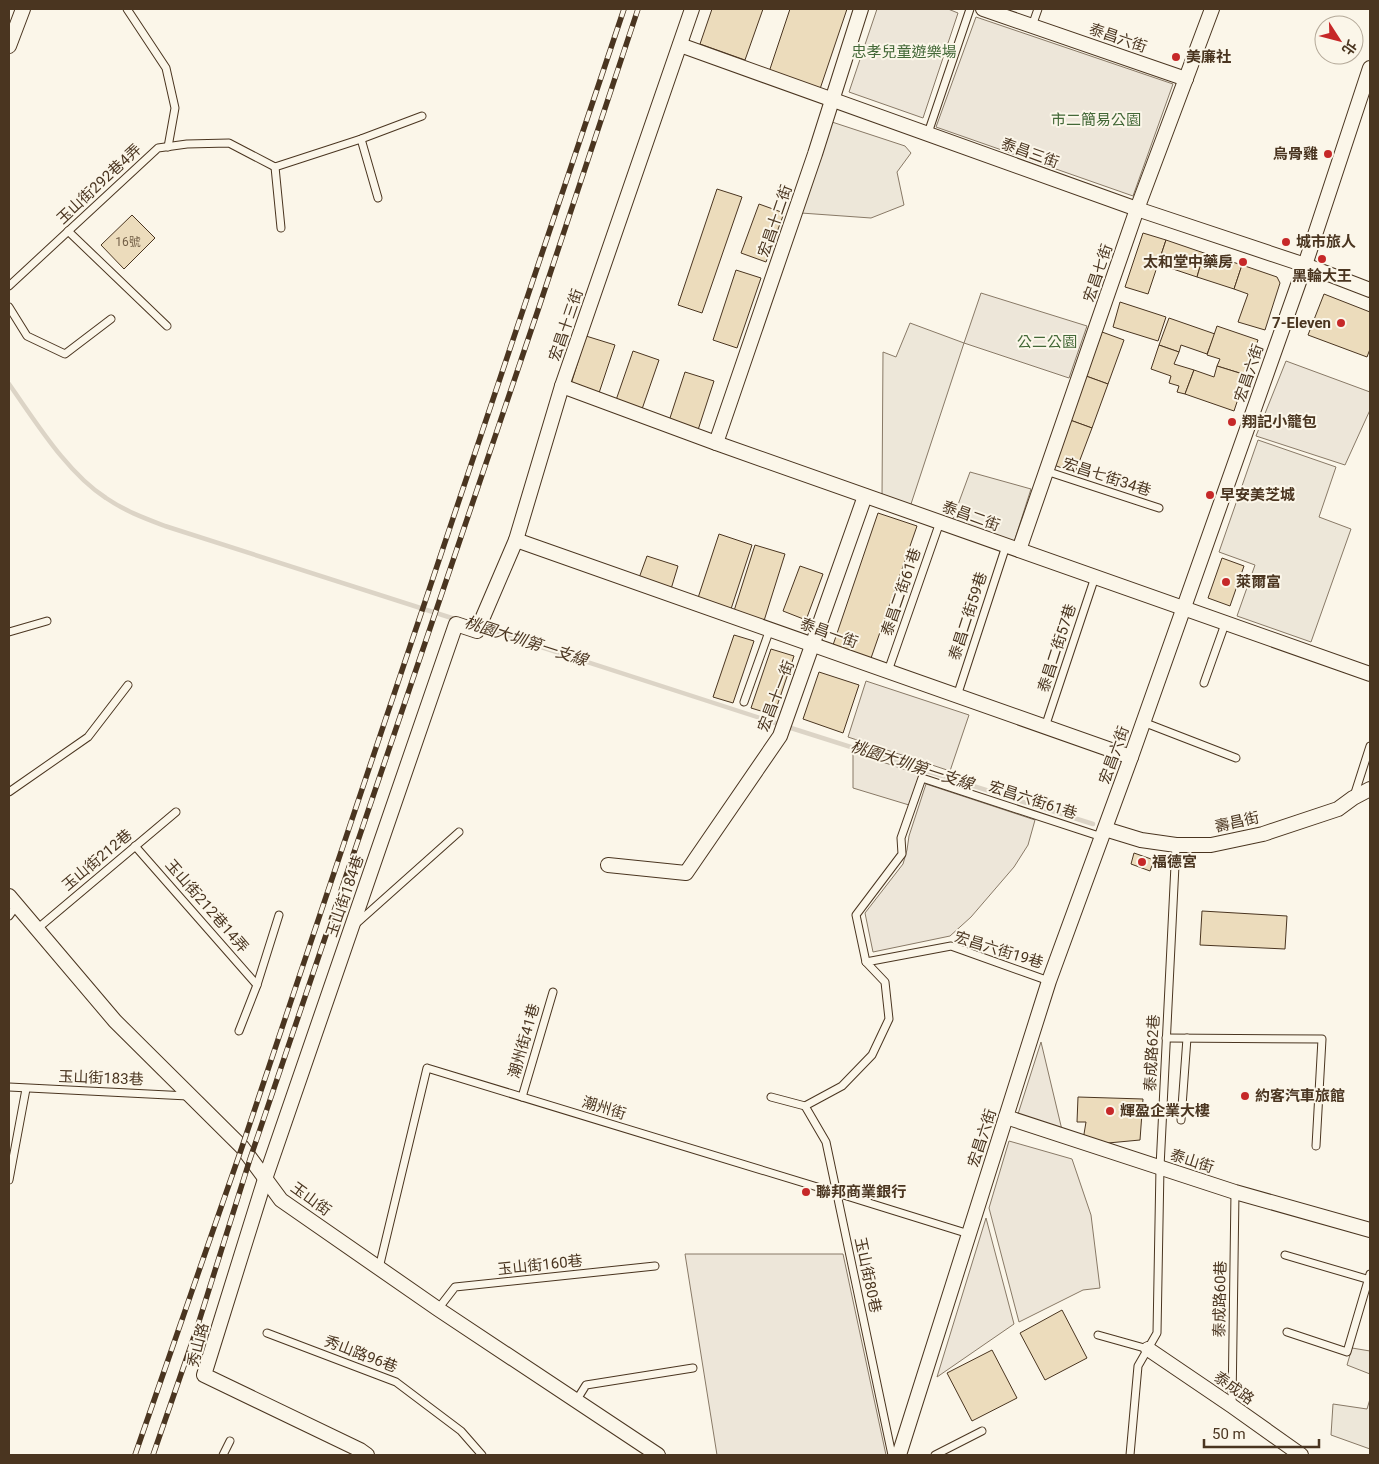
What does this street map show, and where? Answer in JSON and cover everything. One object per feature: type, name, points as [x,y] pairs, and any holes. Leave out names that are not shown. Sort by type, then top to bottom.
[{"type":"street","points":[[9,46],[24,9]]},
{"type":"street","name":"宏昌十三街","points":[[456,624],[479,626],[516,540],[562,386],[692,9]]},
{"type":"street","name":"宏昌十二街","points":[[716,443],[812,163],[861,9]]},
{"type":"street","name":"泰昌六街","points":[[983,9],[1186,79]]},
{"type":"street","name":"宏昌七街","points":[[1013,548],[1046,472],[1137,209],[1212,9]]},
{"type":"street","name":"泰昌三街","points":[[680,45],[1137,209],[1305,265],[1370,290]]},
{"type":"street","name":"宏昌六街","points":[[899,1455],[1050,981],[1305,265],[1370,68]]},
{"type":"street","name":"泰昌二街","points":[[562,386],[716,443],[1370,674]]},
{"type":"street","name":"宏昌十一街","points":[[608,865],[686,873],[780,736],[865,496]]},
{"type":"street","name":"泰昌一街","points":[[516,540],[1131,757]]},
{"type":"street","name":"玉山街184巷","points":[[264,1179],[456,624]]},
{"type":"street","name":"壽昌街","points":[[1105,828],[1141,840],[1176,846],[1211,845],[1264,834],[1338,809],[1370,789]]},
{"type":"street","name":"玉山街","points":[[11,906],[37,929],[115,1021],[242,1147],[281,1200],[438,1309],[658,1455]]},
{"type":"street","name":"泰山街","points":[[1006,1117],[1235,1192],[1370,1230]]},
{"type":"street","name":"秀山路","points":[[264,1179],[204,1375],[367,1455]]},
{"type":"street","name":"泰成路","points":[[1148,1349],[1232,1406],[1295,1453]]},
{"type":"lane","points":[[126,9],[166,68],[175,108],[168,147]]},
{"type":"lane","points":[[928,133],[970,9]]},
{"type":"lane","points":[[1032,26],[1038,9]]},
{"type":"lane","points":[[281,228],[275,168],[422,116]]},
{"type":"lane","points":[[361,139],[378,198]]},
{"type":"lane","name":"玉山街292巷4弄","points":[[9,286],[129,177],[158,148],[187,144],[229,144],[275,168]]},
{"type":"lane","points":[[68,231],[167,326]]},
{"type":"lane","points":[[9,307],[28,336],[65,354],[111,319]]},
{"type":"lane","name":"宏昌七街34巷","points":[[1046,472],[1159,508]]},
{"type":"lane","name":"泰昌二街61巷","points":[[888,671],[940,522]]},
{"type":"lane","name":"泰昌二街59巷","points":[[957,696],[1013,548]]},
{"type":"lane","name":"泰昌二街57巷","points":[[1046,727],[1095,578]]},
{"type":"lane","points":[[9,632],[47,621]]},
{"type":"lane","points":[[1204,683],[1225,624]]},
{"type":"lane","points":[[744,702],[770,629]]},
{"type":"lane","points":[[9,792],[88,737],[128,686]]},
{"type":"lane","points":[[1143,722],[1236,758]]},
{"type":"lane","points":[[1353,798],[1370,746]]},
{"type":"lane","name":"宏昌六街61巷","points":[[866,962],[856,914],[902,854],[901,838],[922,778],[1105,828]]},
{"type":"lane","name":"玉山街212巷","points":[[37,929],[176,812]]},
{"type":"lane","points":[[351,928],[459,832]]},
{"type":"lane","name":"玉山街212巷14弄","points":[[135,846],[257,985]]},
{"type":"lane","name":"泰成路62巷","points":[[1130,1455],[1138,1366],[1157,1333],[1160,1168],[1176,846]]},
{"type":"lane","points":[[239,1031],[257,985],[279,915]]},
{"type":"lane","name":"宏昌六街19巷","points":[[866,962],[951,946],[1050,981]]},
{"type":"lane","points":[[771,1097],[805,1106],[842,1086],[872,1055],[889,1018],[885,982],[866,962]]},
{"type":"lane","name":"潮州街41巷","points":[[522,1097],[553,992]]},
{"type":"lane","points":[[1166,1038],[1322,1039],[1316,1146]]},
{"type":"lane","points":[[1181,1120],[1187,1038]]},
{"type":"lane","name":"潮州街","points":[[379,1268],[427,1068],[969,1234]]},
{"type":"lane","name":"玉山街183巷","points":[[9,1087],[191,1096]]},
{"type":"lane","points":[[9,1180],[26,1089]]},
{"type":"lane","name":"玉山街80巷","points":[[805,1106],[826,1142],[892,1455]]},
{"type":"lane","name":"泰成路60巷","points":[[1232,1406],[1235,1192]]},
{"type":"lane","points":[[1285,1255],[1370,1278],[1347,1352],[1287,1332]]},
{"type":"lane","name":"玉山街160巷","points":[[438,1309],[456,1287],[655,1266]]},
{"type":"lane","name":"秀山路96巷","points":[[267,1333],[396,1382],[461,1431],[482,1455]]},
{"type":"lane","points":[[1098,1335],[1148,1349]]},
{"type":"lane","points":[[576,1401],[586,1385],[692,1368]]},
{"type":"lane","points":[[935,1455],[982,1431]]},
{"type":"lane","points":[[223,1455],[230,1441]]},
{"type":"green space","name":"忠孝兒童遊樂場","points":[[877,9],[948,9],[958,13],[923,118],[849,92]]},
{"type":"green space","name":"市二簡易公園","points":[[976,17],[1173,84],[1133,196],[936,127]]},
{"type":"green space","name":"公二公園","points":[[981,293],[1087,326],[1069,378],[964,343]]},
{"type":"green space","points":[[1286,361],[1370,392],[1370,410],[1345,465],[1256,436]]},
{"type":"green space","points":[[866,681],[969,715],[950,771],[848,737]]},
{"type":"green space","points":[[853,752],[921,775],[909,805],[853,788]]},
{"type":"green space","points":[[926,784],[1035,820],[1028,845],[1014,867],[971,917],[950,936],[873,952],[865,913],[903,864],[909,836]]},
{"type":"green space","points":[[1041,1042],[1062,1130],[1018,1114]]},
{"type":"green space","points":[[1009,1141],[1072,1159],[1091,1215],[1100,1288],[1083,1290],[1019,1322],[989,1208]]},
{"type":"green space","points":[[986,1218],[1014,1324],[937,1377]]},
{"type":"green space","points":[[685,1254],[843,1254],[886,1455],[717,1455]]},
{"type":"shaded area","points":[[832,122],[905,146],[911,153],[897,172],[904,205],[871,218],[801,213]]},
{"type":"shaded area","points":[[910,323],[964,343],[910,507],[882,497],[883,352],[896,357]]},
{"type":"shaded area","points":[[1258,440],[1336,467],[1319,517],[1351,529],[1311,642],[1237,616],[1255,565],[1219,552]]},
{"type":"shaded area","points":[[970,472],[1031,489],[1014,542],[952,521]]},
{"type":"shaded area","points":[[1352,1348],[1370,1351],[1370,1374],[1347,1365]]},
{"type":"shaded area","points":[[1370,1399],[1370,1449],[1331,1435],[1333,1404],[1367,1409]]},
{"type":"building","points":[[712,9],[763,9],[745,60],[700,44]]},
{"type":"building","points":[[790,9],[847,9],[820,89],[769,72]]},
{"type":"building","points":[[717,189],[742,197],[702,313],[678,305]]},
{"type":"building","points":[[759,204],[784,213],[766,262],[741,253]]},
{"type":"building","points":[[132,215],[155,238],[124,269],[101,245]]},
{"type":"building","points":[[1143,233],[1166,240],[1148,294],[1125,287]]},
{"type":"building","points":[[1166,240],[1204,253],[1197,277],[1158,264]]},
{"type":"building","points":[[1204,253],[1242,265],[1234,289],[1197,277]]},
{"type":"building","points":[[1242,265],[1277,277],[1280,283],[1265,330],[1238,322],[1248,294],[1234,289]]},
{"type":"building","points":[[736,270],[761,278],[737,348],[713,340]]},
{"type":"building","name":"7-Eleven","points":[[1324,294],[1370,312],[1370,349],[1367,357],[1308,335]]},
{"type":"building","points":[[1120,302],[1166,317],[1158,341],[1113,327]]},
{"type":"building","points":[[1169,318],[1215,334],[1207,354],[1181,345],[1179,352],[1159,345]]},
{"type":"building","points":[[1217,326],[1258,340],[1246,375],[1217,366],[1220,359],[1207,355]]},
{"type":"building","points":[[1102,332],[1124,340],[1108,384],[1086,376]]},
{"type":"building","points":[[586,336],[615,345],[599,393],[571,384]]},
{"type":"building","points":[[1159,345],[1179,352],[1174,364],[1194,370],[1185,394],[1177,392],[1179,386],[1169,383],[1171,376],[1151,369]]},
{"type":"building","points":[[633,351],[659,360],[641,412],[615,403]]},
{"type":"building","points":[[1217,366],[1246,375],[1234,411],[1185,394],[1194,370],[1214,377]]},
{"type":"building","points":[[685,372],[714,381],[698,430],[669,421]]},
{"type":"building","points":[[1086,376],[1108,384],[1092,428],[1070,420]]},
{"type":"building","points":[[1070,420],[1092,428],[1075,473],[1054,465]]},
{"type":"building","points":[[878,513],[917,526],[870,661],[832,648]]},
{"type":"building","points":[[719,534],[752,545],[730,612],[697,601]]},
{"type":"building","points":[[755,545],[785,554],[763,624],[733,614]]},
{"type":"building","points":[[647,556],[678,566],[671,589],[639,578]]},
{"type":"building","name":"萊爾富","points":[[1222,558],[1244,566],[1230,606],[1208,598]]},
{"type":"building","points":[[800,566],[823,574],[806,620],[783,611]]},
{"type":"building","points":[[734,635],[754,641],[733,703],[713,697]]},
{"type":"building","points":[[771,649],[794,656],[774,715],[751,708]]},
{"type":"building","points":[[819,672],[859,685],[843,733],[803,719]]},
{"type":"building","name":"福德宮","points":[[1134,853],[1154,860],[1150,871],[1131,864]]},
{"type":"building","points":[[1202,911],[1287,916],[1285,949],[1200,945]]},
{"type":"building","name":"輝盈企業大樓","points":[[1078,1097],[1143,1099],[1140,1140],[1108,1143],[1083,1140],[1086,1122],[1077,1122]]},
{"type":"building","points":[[1062,1310],[1087,1358],[1045,1380],[1020,1333]]},
{"type":"building","points":[[992,1350],[1017,1398],[972,1421],[947,1373]]},
{"type":"waterway","name":"桃園大圳第一支線","points":[[9,384],[65,461],[92,487],[120,507],[165,526],[458,620]]},
{"type":"waterway","name":"桃園大圳第一支線","points":[[479,627],[1093,824]]},
{"type":"railway","points":[[135,1455],[242,1147],[624,9]]},
{"type":"railway","points":[[153,1455],[196,1331],[250,1159],[638,9]]},
{"type":"place","name":"美廉社","points":[[1176,57]]},
{"type":"place","name":"烏骨雞","points":[[1328,154]]},
{"type":"place","name":"城市旅人","points":[[1286,242]]},
{"type":"place","name":"黑輪大王","points":[[1322,259]]},
{"type":"place","name":"太和堂中藥房","points":[[1243,262]]},
{"type":"place","name":"7-Eleven","points":[[1341,323]]},
{"type":"place","name":"翔記小籠包","points":[[1232,422]]},
{"type":"place","name":"早安美芝城","points":[[1210,495]]},
{"type":"place","name":"萊爾富","points":[[1226,582]]},
{"type":"place","name":"福德宮","points":[[1142,862]]},
{"type":"place","name":"約客汽車旅館","points":[[1245,1096]]},
{"type":"place","name":"輝盈企業大樓","points":[[1110,1111]]},
{"type":"place","name":"聯邦商業銀行","points":[[806,1192]]}]
